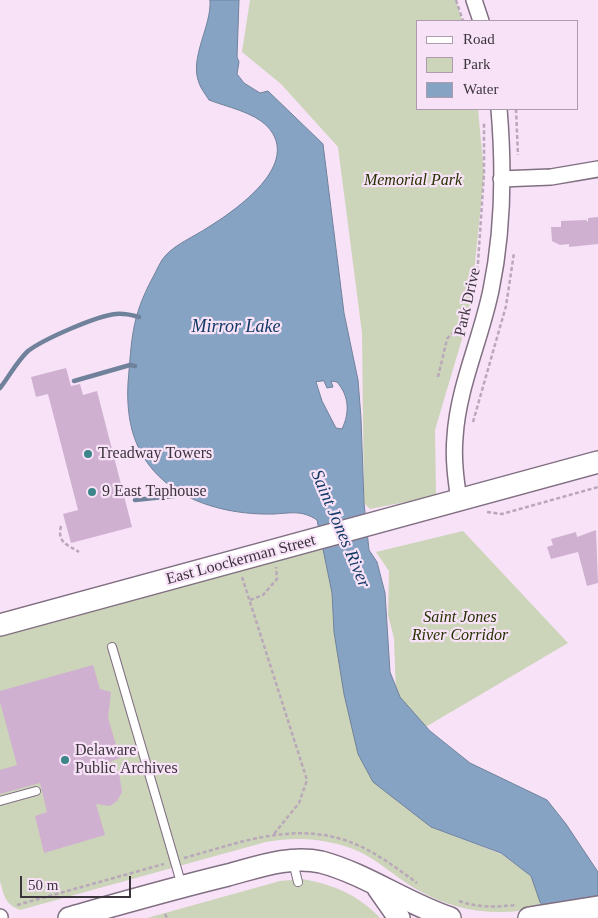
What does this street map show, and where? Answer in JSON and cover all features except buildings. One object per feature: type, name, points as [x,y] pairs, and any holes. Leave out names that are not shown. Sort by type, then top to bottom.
[{"type":"street","points":[[474,0],[481,20]]},
{"type":"street","name":"Park Drive","points":[[460,501],[454,456],[456,424],[491,290],[499,233],[501,179],[499,110]]},
{"type":"street","points":[[501,179],[552,177],[598,169]]},
{"type":"street","name":"East Loockerman Street","points":[[0,625],[384,522],[598,462]]},
{"type":"street","points":[[69,918],[182,886],[292,859],[318,862],[346,869],[424,910],[450,918]]},
{"type":"street","points":[[377,886],[399,918]]},
{"type":"street","points":[[536,917],[598,907]]},
{"type":"lane","points":[[112,647],[182,886]]},
{"type":"lane","points":[[0,801],[36,791]]},
{"type":"lane","points":[[292,859],[298,882]]},
{"type":"path","points":[[456,0],[462,20]]},
{"type":"path","points":[[516,110],[518,157]]},
{"type":"path","points":[[477,279],[484,174],[483,118]]},
{"type":"path","points":[[473,423],[506,306],[514,251]]},
{"type":"path","points":[[461,342],[466,326]]},
{"type":"path","points":[[438,377],[447,340],[451,334],[464,333]]},
{"type":"path","points":[[481,511],[502,514],[598,488]]},
{"type":"path","points":[[61,526],[60,539],[64,544],[78,552]]},
{"type":"path","points":[[249,600],[263,595],[277,579],[276,566]]},
{"type":"path","points":[[242,576],[307,780],[299,804],[282,822],[274,835]]},
{"type":"path","points":[[17,905],[161,864]]},
{"type":"path","points":[[166,914],[167,918]]},
{"type":"green space","name":"Memorial Park","points":[[250,0],[456,0],[462,20],[416,20],[416,110],[478,110],[484,174],[470,312],[435,430],[436,496],[370,509],[364,503],[362,333],[338,147],[281,84],[242,52]]},
{"type":"green space","name":"Saint Jones River Corridor","points":[[463,531],[568,643],[417,732],[396,695],[394,638],[388,615],[389,571],[376,552]]},
{"type":"green space","points":[[323,548],[332,593],[334,632],[431,827],[501,854],[531,876],[543,906],[511,912],[479,911],[463,908],[418,890],[377,862],[350,848],[319,840],[298,839],[266,842],[20,910],[11,905],[4,895],[0,881],[0,634]]},
{"type":"green space","points":[[302,879],[334,887],[354,897],[380,918],[147,918],[280,881]]},
{"type":"water","name":"Mirror Lake","points":[[210,0],[239,0],[237,57],[239,62],[237,74],[244,83],[260,93],[268,91],[323,144],[344,313],[358,380],[364,503],[369,550],[377,562],[385,593],[390,672],[400,697],[430,731],[470,763],[547,800],[566,824],[598,872],[598,918],[551,918],[540,902],[531,876],[501,853],[431,827],[373,782],[358,754],[344,694],[334,632],[332,593],[317,520],[301,513],[245,513],[202,503],[175,490],[164,481],[145,460],[139,449],[131,424],[128,383],[130,353],[136,317],[146,291],[166,255],[234,210],[248,198],[271,170],[277,155],[276,141],[267,126],[247,113],[209,100],[200,85],[197,63],[210,10]],"holes":[[[324,381],[327,388],[333,387],[331,381],[337,382],[344,393],[347,410],[342,429],[336,428],[322,401],[316,382]]]},
{"type":"waterway","points":[[0,388],[24,355],[46,340],[84,323],[107,316],[128,314],[139,317]]},
{"type":"waterway","points":[[74,381],[130,365],[135,366]]},
{"type":"waterway","points":[[135,500],[183,495]]},
{"type":"place","name":"Treadway Towers","points":[[88,454]]},
{"type":"place","name":"9 East Taphouse","points":[[92,492]]},
{"type":"place","name":"Delaware Public Archives","points":[[65,760]]},
{"type":"water label","name":"Saint Jones River","points":[[340,529]]}]
